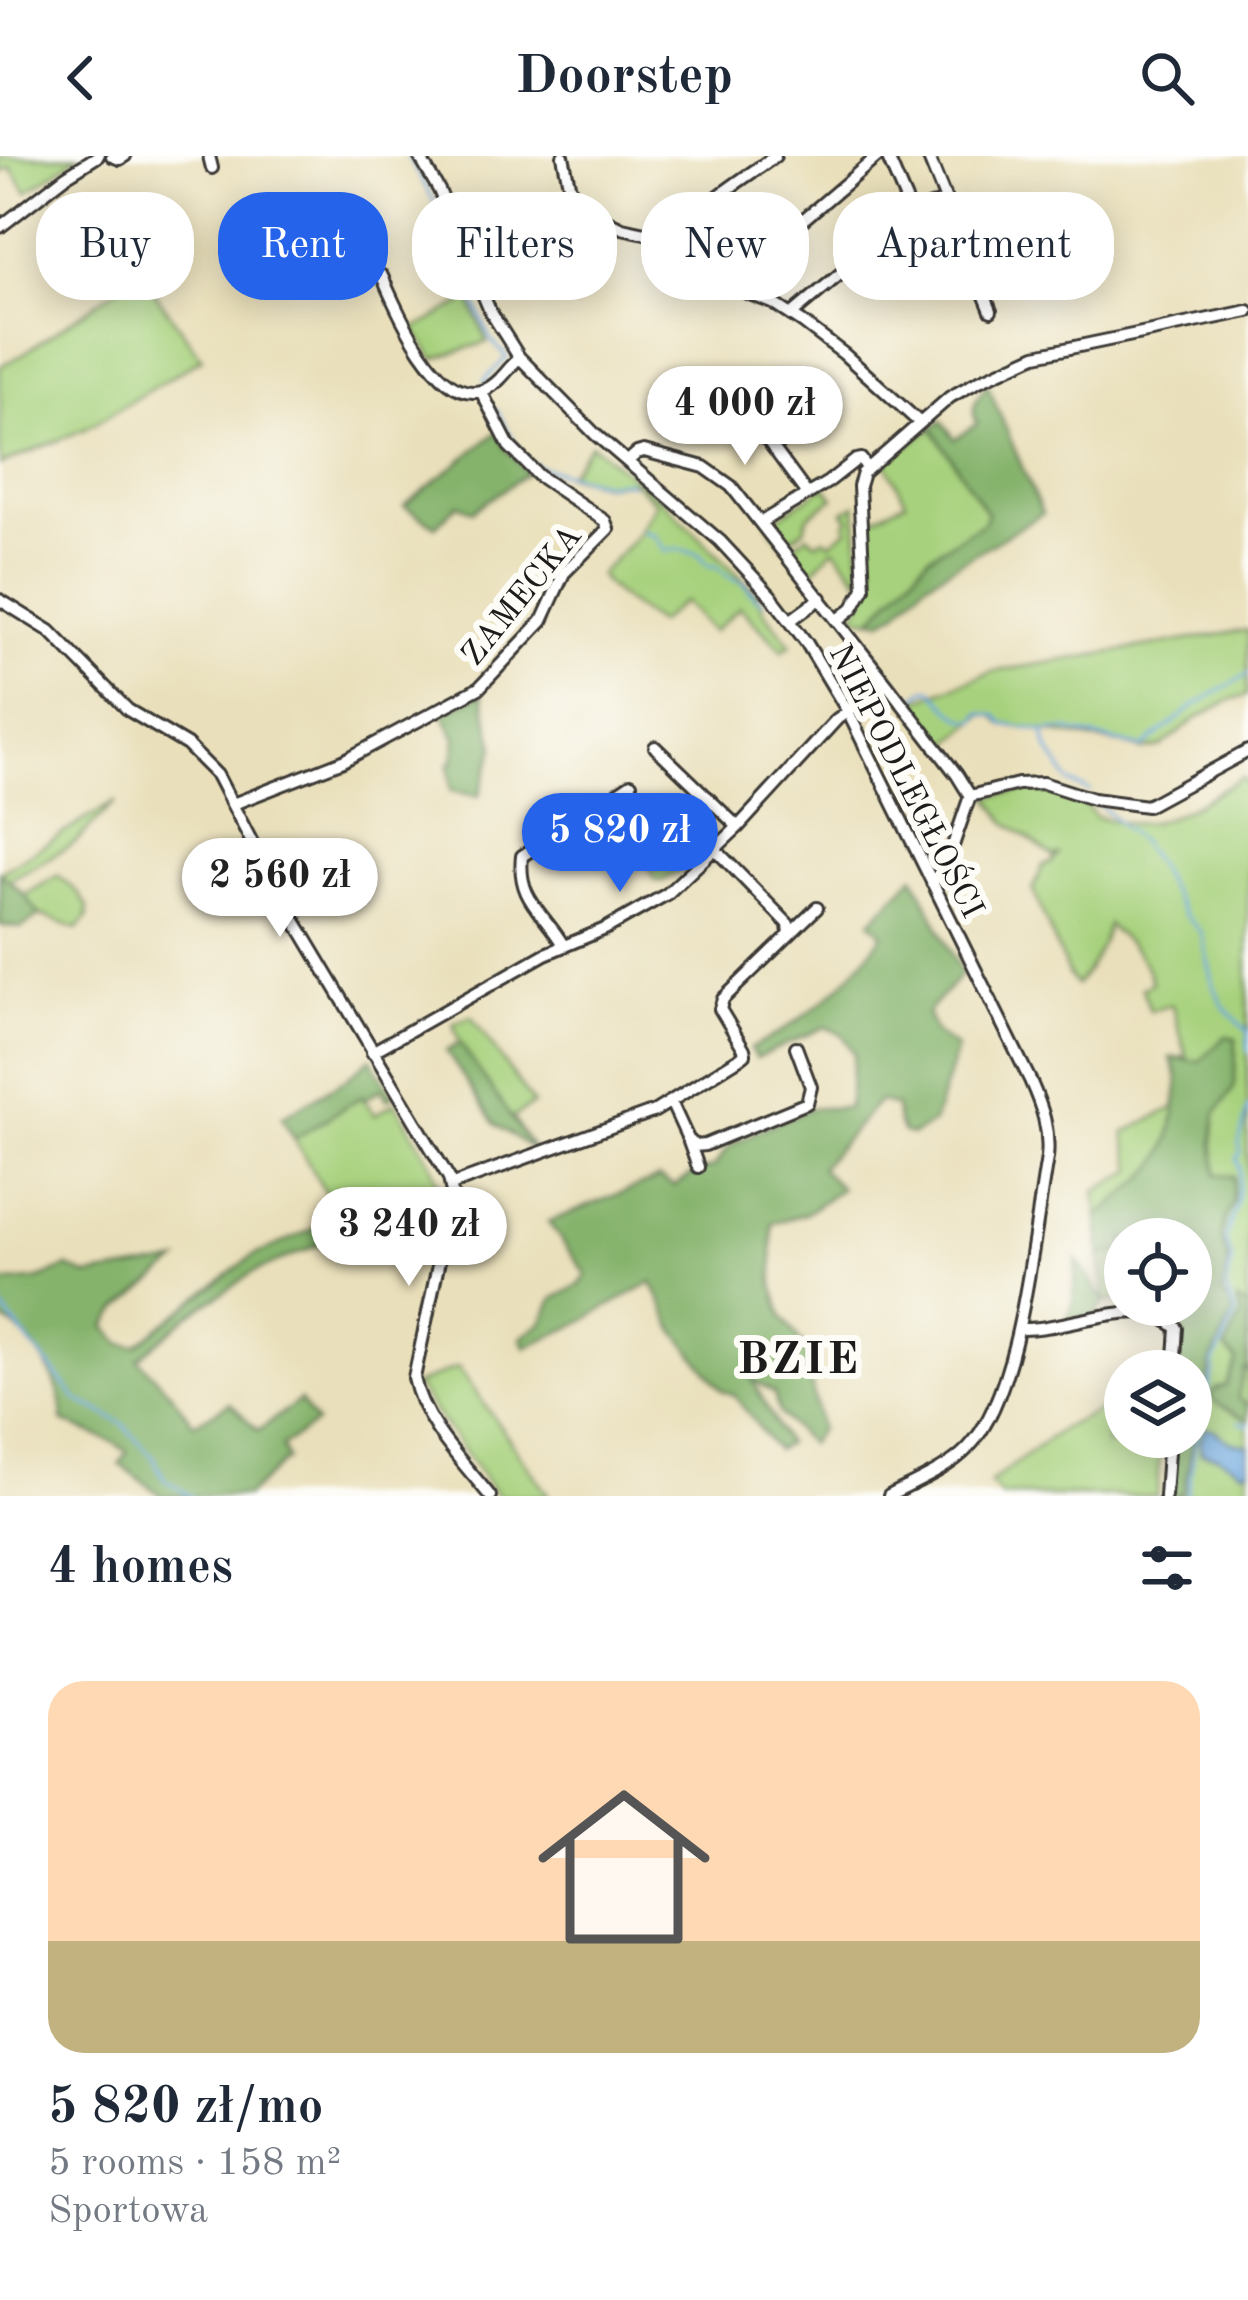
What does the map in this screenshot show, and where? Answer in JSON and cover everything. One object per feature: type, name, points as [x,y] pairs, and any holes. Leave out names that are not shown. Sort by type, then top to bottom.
[{"type":"street","points":[[0,226],[98,156]]},
{"type":"street","points":[[112,156],[125,156]]},
{"type":"street","name":"NIEPODLEGŁOŚCI","points":[[419,156],[440,192]]},
{"type":"street","points":[[563,156],[571,192]]},
{"type":"street","points":[[725,192],[776,156]]},
{"type":"street","points":[[809,217],[883,156],[902,192]]},
{"type":"street","points":[[928,156],[943,192]]},
{"type":"street","points":[[791,315],[833,280]]},
{"type":"street","points":[[388,290],[440,377],[453,387],[466,392],[488,389],[519,357]]},
{"type":"street","name":"NIEPODLEGŁOŚCI","points":[[485,300],[519,357],[568,409],[720,541],[791,620],[847,710],[1030,1080],[1047,1126],[1047,1158],[1019,1329],[995,1407],[979,1436],[957,1459],[890,1496]]},
{"type":"street","points":[[763,300],[844,354],[920,423]]},
{"type":"street","points":[[987,300],[991,311]]},
{"type":"street","points":[[838,620],[853,608],[864,587],[860,479],[867,468],[961,390],[1036,355],[1248,310]]},
{"type":"street","name":"ZAMECKA","points":[[233,804],[343,761],[479,688],[542,621],[564,573],[608,529],[605,521],[539,476],[509,446],[481,391]]},
{"type":"street","points":[[749,415],[807,494]]},
{"type":"street","points":[[628,461],[644,451],[704,467],[731,487],[970,796]]},
{"type":"street","points":[[761,522],[856,460],[861,459],[867,468]]},
{"type":"street","points":[[791,620],[821,598]]},
{"type":"street","points":[[0,600],[50,631],[128,710],[187,745],[217,776],[274,887],[452,1186],[414,1378],[436,1425],[490,1496]]},
{"type":"street","points":[[372,1052],[667,894],[847,710],[887,683]]},
{"type":"street","points":[[655,746],[738,826]]},
{"type":"street","points":[[970,796],[1043,783],[1093,799],[1147,806],[1248,751]]},
{"type":"street","points":[[563,946],[524,892],[522,856],[631,784]]},
{"type":"street","points":[[932,883],[946,866],[970,796]]},
{"type":"street","points":[[715,849],[788,924],[789,935]]},
{"type":"street","points":[[452,1186],[632,1120],[671,1102],[745,1054],[720,1009],[723,999],[817,908]]},
{"type":"street","points":[[688,1139],[695,1146],[705,1145],[807,1103],[811,1087],[796,1047]]},
{"type":"street","points":[[671,1102],[698,1167]]},
{"type":"street","points":[[1019,1329],[1040,1330],[1132,1311],[1159,1316],[1177,1328],[1175,1350]]},
{"type":"street","points":[[1165,1496],[1168,1458]]},
{"type":"green space","points":[[0,156],[79,156],[27,192],[11,167],[0,174]]},
{"type":"green space","points":[[101,300],[160,300],[202,358],[87,428],[0,465],[0,366]]},
{"type":"green space","points":[[470,300],[487,342],[434,359],[415,329]]},
{"type":"green space","points":[[987,384],[1042,514],[925,583],[896,613],[883,620],[872,619],[928,557],[984,522],[987,513],[932,428],[942,421],[955,439],[977,424],[974,408]]},
{"type":"green space","points":[[932,428],[987,513],[984,522],[928,557],[872,619],[857,617],[870,580],[868,521],[906,501],[885,461]]},
{"type":"green space","points":[[497,432],[527,473],[473,511],[458,504],[436,526],[404,506]]},
{"type":"green space","points":[[591,444],[661,499],[756,592],[764,611],[791,644],[783,650],[740,607],[713,632],[684,601],[658,623],[612,589],[599,575],[634,539],[656,503],[633,481],[605,484],[567,475]]},
{"type":"green space","points":[[825,486],[834,498],[808,516],[804,529],[783,545],[768,524]]},
{"type":"green space","points":[[856,505],[861,582],[836,549],[811,573],[798,564],[789,549],[807,535],[830,543],[848,529],[844,511]]},
{"type":"green space","points":[[1248,630],[1248,695],[1196,719],[1161,747],[1142,750],[1002,724],[995,716],[983,714],[946,746],[912,702],[991,672]]},
{"type":"green space","points":[[482,694],[495,747],[479,796],[451,791],[449,763],[456,738],[443,714]]},
{"type":"green space","points":[[1243,777],[1248,785],[1248,1496],[1165,1496],[1182,1458],[1212,1458],[1212,1350],[1188,1350],[1186,1326],[1212,1326],[1212,1218],[1104,1218],[1104,1290],[1096,1191],[1134,1170],[1124,1133],[1175,1107],[1180,1085],[1171,1058],[1187,1057],[1172,1005],[1150,1011],[1142,988],[1152,983],[1145,965],[1108,925],[1096,956],[1076,985],[1033,890],[1043,865],[1058,855],[1052,856],[1006,822],[989,797],[1033,790],[1061,792],[1086,805],[1095,817],[1126,823],[1157,821]]},
{"type":"green space","points":[[116,801],[75,843],[9,880],[25,895],[58,875],[88,907],[87,918],[77,929],[41,915],[21,928],[0,925],[0,872]]},
{"type":"green space","points":[[686,835],[702,853],[683,871],[655,880],[648,863]]},
{"type":"green space","points":[[0,872],[40,915],[21,928],[0,925]]},
{"type":"green space","points":[[914,876],[962,974],[927,1013],[936,1034],[957,1048],[933,1123],[913,1135],[903,1133],[896,1106],[879,1101],[820,1168],[841,1188],[805,1214],[772,1223],[773,1285],[783,1317],[804,1346],[820,1429],[809,1444],[779,1413],[774,1393],[752,1379],[786,1444],[776,1450],[674,1329],[652,1282],[526,1347],[521,1338],[542,1323],[553,1299],[587,1275],[548,1222],[659,1178],[674,1186],[714,1167],[729,1146],[811,1108],[848,1108],[854,1054],[842,1034],[825,1027],[756,1058],[750,1049],[790,1026],[840,986],[883,934],[871,921]]},
{"type":"green space","points":[[471,1016],[533,1104],[513,1118],[533,1150],[460,1043],[453,1024]]},
{"type":"green space","points":[[1226,1036],[1236,1038],[1235,1086],[1216,1114],[1213,1141],[1217,1175],[1234,1176],[1233,1202],[1221,1239],[1229,1260],[1222,1295],[1233,1315],[1212,1359],[1212,1350],[1178,1350],[1181,1326],[1212,1326],[1212,1218],[1104,1218],[1101,1255],[1098,1217],[1152,1171],[1167,1145],[1178,1086],[1171,1058],[1200,1061]]},
{"type":"green space","points":[[460,1043],[533,1150],[495,1124],[446,1051]]},
{"type":"green space","points":[[371,1058],[393,1096],[387,1099],[381,1089],[363,1100],[362,1096],[294,1139],[282,1117],[346,1079]]},
{"type":"green space","points":[[362,1096],[375,1115],[395,1102],[431,1163],[440,1191],[348,1232],[294,1139]]},
{"type":"green space","points":[[339,1217],[348,1232],[252,1273],[187,1317],[138,1359],[194,1424],[230,1403],[258,1431],[300,1400],[316,1423],[282,1446],[287,1459],[246,1496],[162,1496],[120,1464],[127,1452],[115,1443],[62,1421],[59,1393],[35,1347],[0,1320],[0,1283],[39,1279],[68,1267],[88,1276],[178,1262],[117,1311],[106,1326],[120,1343],[136,1346],[251,1257]]},
{"type":"green space","points":[[1077,1260],[1104,1304],[1097,1314],[1068,1320]]},
{"type":"green space","points":[[1237,1301],[1248,1307],[1248,1371],[1244,1369],[1238,1398],[1248,1407],[1248,1421],[1212,1400],[1214,1390],[1226,1386],[1237,1361],[1225,1349],[1241,1316]]},
{"type":"green space","points":[[458,1367],[549,1496],[497,1496],[415,1385]]},
{"type":"green space","points":[[1104,1408],[1104,1458],[1159,1458],[1157,1496],[1001,1496],[990,1483],[1061,1429]]},
{"type":"green space","points":[[1170,1458],[1190,1458],[1184,1491],[1167,1496]]},
{"type":"water","points":[[1212,1429],[1229,1441],[1248,1445],[1248,1468],[1243,1471],[1212,1455]]},
{"type":"waterway","points":[[407,156],[429,192]]},
{"type":"waterway","points":[[474,300],[490,339],[507,357],[485,384]]},
{"type":"waterway","points":[[497,410],[518,448]]},
{"type":"waterway","points":[[534,463],[605,483],[630,484]]},
{"type":"waterway","points":[[642,531],[654,535],[666,551],[699,554],[708,565],[744,583],[763,602]]},
{"type":"waterway","points":[[860,637],[910,701],[932,689],[969,720],[976,721],[980,713],[998,716],[1003,724],[1044,731],[1047,747],[1070,783],[1090,791]]},
{"type":"waterway","points":[[1047,731],[1066,730],[1142,748],[1195,705],[1248,674]]},
{"type":"waterway","points":[[1100,805],[1138,840],[1183,914],[1201,932],[1214,986],[1222,1004],[1248,1032],[1248,1052]]},
{"type":"waterway","points":[[1187,1496],[1213,1365],[1236,1315],[1225,1288],[1232,1259],[1225,1240],[1237,1202],[1237,1158],[1248,1107]]},
{"type":"waterway","points":[[0,1306],[77,1400],[123,1424],[153,1457],[164,1479],[191,1496]]},
{"type":"waterway","points":[[1239,1422],[1248,1425]]},
{"type":"district","name":"BZIE","points":[[799,1357]]}]
